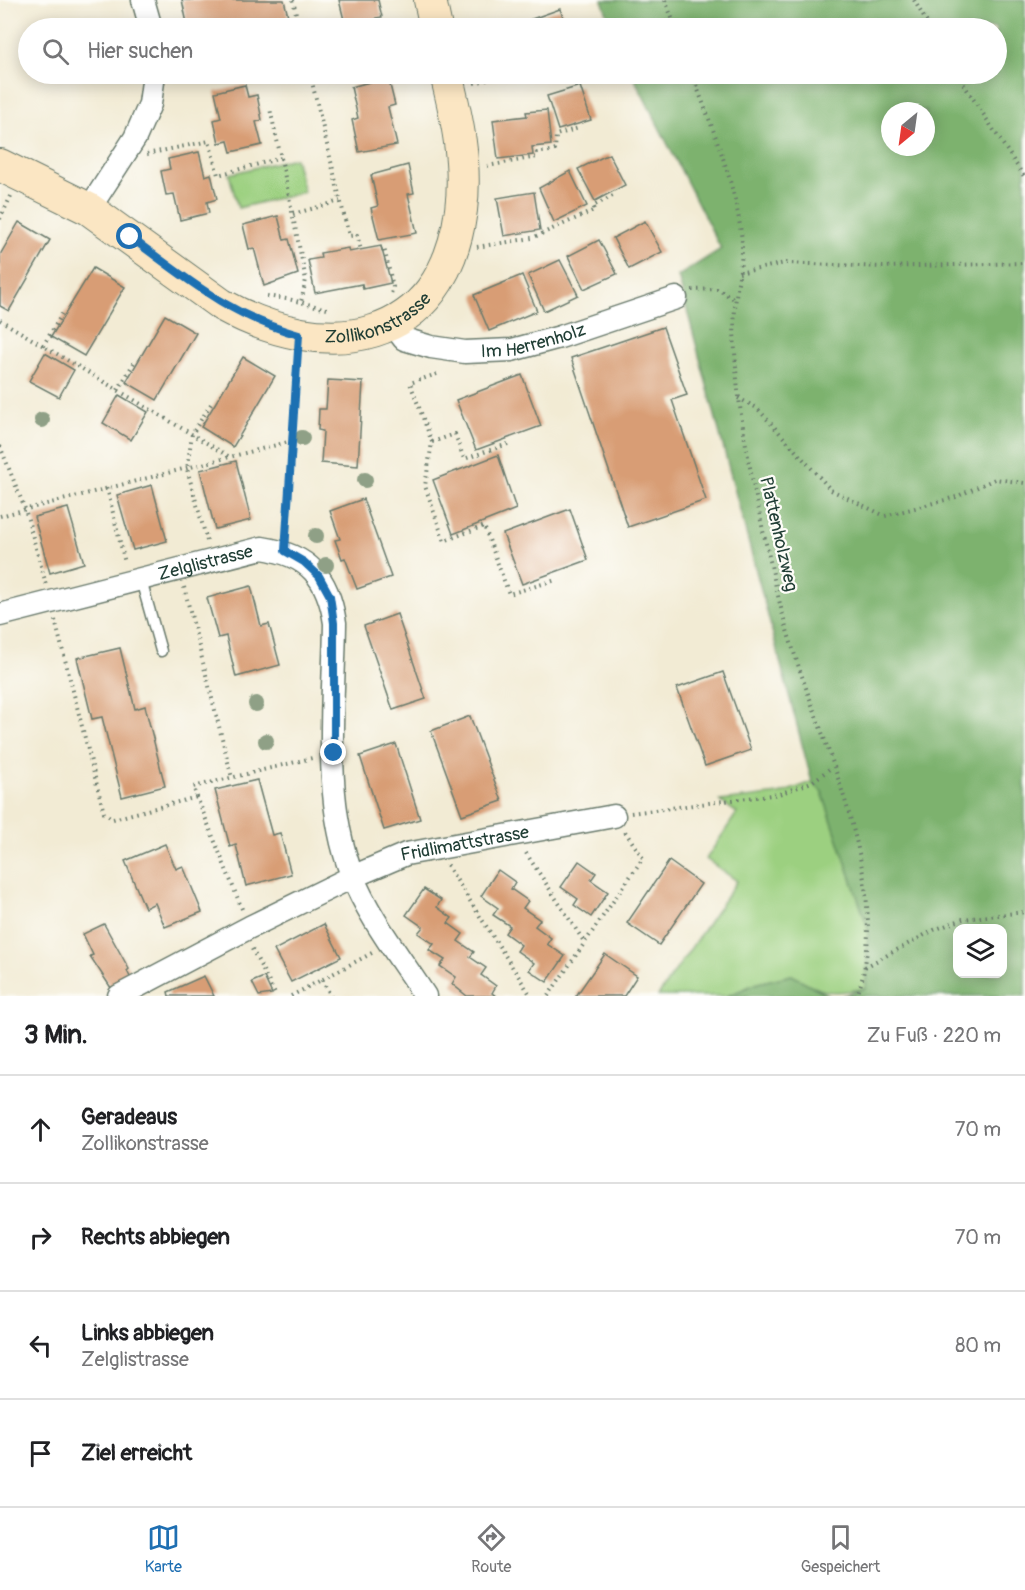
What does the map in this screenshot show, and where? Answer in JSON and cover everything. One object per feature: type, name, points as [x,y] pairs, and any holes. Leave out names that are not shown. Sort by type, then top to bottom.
[{"type":"main road","points":[[430,0],[434,18]]},
{"type":"main road","name":"Zollikonstrasse","points":[[0,165],[89,209],[222,305],[265,326],[299,335],[342,338],[378,330],[391,311],[427,295],[444,267],[458,227],[462,171],[460,140],[448,84]]},
{"type":"street","points":[[143,0],[148,18]]},
{"type":"street","points":[[89,209],[120,160],[150,104],[153,84]]},
{"type":"street","name":"Im Herrenholz","points":[[391,311],[404,339],[431,347],[465,352],[512,350],[560,337],[676,298]]},
{"type":"street","name":"Zelglistrasse","points":[[0,615],[262,548],[285,551]]},
{"type":"street","points":[[285,551],[304,562],[319,576],[330,596],[334,623],[334,798],[340,839],[352,877],[425,996]]},
{"type":"street","name":"Fridlimattstrasse","points":[[119,996],[246,929],[352,877],[406,854],[614,816]]},
{"type":"lane","points":[[136,581],[161,651]]},
{"type":"path","points":[[292,0],[296,18]]},
{"type":"path","points":[[665,0],[672,18]]},
{"type":"path","points":[[914,0],[924,18]]},
{"type":"path","points":[[312,84],[349,236],[357,235],[361,250]]},
{"type":"path","name":"Plattenholzweg","points":[[696,84],[734,193],[742,234],[736,300],[738,398],[748,462],[791,644],[850,818],[867,895],[869,922],[865,968],[857,996]]},
{"type":"path","points":[[964,84],[1025,178]]},
{"type":"path","points":[[270,109],[306,280],[301,302]]},
{"type":"path","points":[[499,163],[537,158],[537,153],[555,150],[556,135],[579,128]]},
{"type":"path","points":[[120,160],[209,141],[218,175],[281,158]]},
{"type":"path","points":[[476,247],[532,238],[595,210],[593,206],[614,196]]},
{"type":"path","points":[[293,214],[340,201]]},
{"type":"path","points":[[381,249],[384,248],[393,286],[391,311]]},
{"type":"path","points":[[739,273],[785,263],[882,267],[1025,262]]},
{"type":"path","points":[[676,298],[696,288],[717,289],[736,300]]},
{"type":"path","points":[[257,293],[335,311]]},
{"type":"path","points":[[43,346],[62,314]]},
{"type":"path","points":[[0,320],[230,457]]},
{"type":"path","points":[[285,551],[299,335]]},
{"type":"path","points":[[118,390],[136,359]]},
{"type":"path","points":[[437,374],[410,383],[432,442],[425,486],[444,541],[484,526],[509,594],[556,580]]},
{"type":"path","points":[[738,398],[757,408],[831,490],[885,516],[956,497],[995,479],[1025,483]]},
{"type":"path","points":[[211,404],[192,434],[187,469],[212,560]]},
{"type":"path","points":[[432,442],[455,434],[464,459],[508,444]]},
{"type":"path","points":[[0,516],[292,441]]},
{"type":"path","points":[[0,446],[25,509],[104,813],[113,819],[197,797]]},
{"type":"path","points":[[107,488],[136,581]]},
{"type":"path","points":[[180,569],[232,778]]},
{"type":"path","points":[[276,996],[246,929],[194,788],[289,764]]},
{"type":"path","points":[[548,996],[643,858],[614,816],[779,794],[812,782],[832,767]]},
{"type":"path","points":[[513,833],[585,943]]},
{"type":"path","points":[[435,847],[531,996]]},
{"type":"path","points":[[865,968],[934,930],[963,919],[1025,912]]},
{"type":"path","points":[[291,996],[391,943]]},
{"type":"path","points":[[322,980],[330,996]]},
{"type":"green space","points":[[602,0],[1025,0],[1025,996],[842,996],[866,988],[868,928],[822,792],[812,782],[678,276],[721,249],[637,84],[1007,84],[1007,18],[608,18]]},
{"type":"green space","points":[[295,158],[304,192],[238,208],[229,174]]},
{"type":"green space","points":[[812,782],[822,791],[868,928],[866,988],[843,992],[827,991],[791,975],[758,983],[727,996],[658,996],[737,881],[706,859],[737,813],[720,801],[779,794]]},
{"type":"green space","points":[[792,975],[830,996],[727,996],[758,983]]},
{"type":"building","points":[[182,0],[284,0],[288,18],[186,18]]},
{"type":"building","points":[[339,0],[378,0],[382,17],[344,18]]},
{"type":"building","points":[[560,9],[563,18],[535,18]]},
{"type":"building","points":[[362,84],[390,84],[395,105],[388,107],[397,145],[359,152],[352,120],[358,118],[351,87]]},
{"type":"building","points":[[245,85],[248,97],[257,95],[262,120],[256,122],[262,145],[231,152],[228,141],[219,143],[214,120],[221,118],[215,92]]},
{"type":"building","points":[[580,86],[591,120],[558,130],[547,96]]},
{"type":"building","points":[[547,110],[551,145],[532,147],[533,155],[498,159],[493,120],[527,116],[526,112]]},
{"type":"building","points":[[199,152],[205,176],[211,174],[217,199],[207,202],[209,213],[180,220],[174,194],[166,195],[161,171],[170,169],[168,159]]},
{"type":"building","points":[[609,154],[625,185],[595,201],[578,169]]},
{"type":"building","points":[[408,165],[414,193],[408,194],[417,233],[379,240],[371,208],[378,206],[371,175]]},
{"type":"building","points":[[570,171],[587,206],[554,222],[539,188]]},
{"type":"building","points":[[534,192],[540,230],[504,236],[497,198]]},
{"type":"building","points":[[278,216],[284,240],[289,239],[298,274],[264,286],[254,248],[249,249],[243,225]]},
{"type":"building","points":[[645,221],[662,252],[629,269],[613,238]]},
{"type":"building","points":[[19,222],[50,240],[9,311],[0,306],[0,255]]},
{"type":"building","points":[[599,240],[617,274],[584,289],[568,256]]},
{"type":"building","points":[[381,246],[391,283],[363,289],[362,284],[315,293],[308,260],[321,258],[320,253],[348,248],[349,252]]},
{"type":"building","points":[[560,260],[578,295],[544,311],[528,275]]},
{"type":"building","points":[[93,268],[125,287],[84,356],[51,337]]},
{"type":"building","points":[[522,275],[537,311],[489,331],[474,295]]},
{"type":"building","points":[[165,315],[196,333],[157,400],[126,382]]},
{"type":"building","points":[[663,327],[687,395],[672,400],[706,500],[628,527],[571,358]]},
{"type":"building","points":[[45,353],[74,370],[59,397],[29,381]]},
{"type":"building","points":[[243,357],[275,376],[233,447],[201,427]]},
{"type":"building","points":[[522,375],[541,426],[476,450],[456,400]]},
{"type":"building","points":[[328,380],[363,382],[358,466],[321,463],[323,431],[318,430],[319,409],[326,409]]},
{"type":"building","points":[[119,395],[148,412],[131,440],[103,423]]},
{"type":"building","points":[[498,455],[516,509],[453,534],[433,480]]},
{"type":"building","points":[[236,461],[251,520],[215,529],[200,470]]},
{"type":"building","points":[[152,485],[167,541],[133,550],[117,495]]},
{"type":"building","points":[[363,499],[391,577],[357,589],[335,540],[340,539],[330,511]]},
{"type":"building","points":[[68,508],[84,563],[50,573],[34,517]]},
{"type":"building","points":[[570,509],[588,560],[522,584],[503,534]]},
{"type":"building","points":[[251,586],[261,626],[269,624],[280,665],[236,677],[226,636],[218,638],[207,598]]},
{"type":"building","points":[[397,614],[426,699],[393,710],[364,626]]},
{"type":"building","points":[[120,648],[135,709],[145,706],[165,786],[122,797],[102,717],[92,719],[77,658]]},
{"type":"building","points":[[723,672],[751,750],[705,766],[677,688]]},
{"type":"building","points":[[470,716],[502,801],[462,815],[431,731]]},
{"type":"building","points":[[396,744],[420,819],[384,830],[360,756]]},
{"type":"building","points":[[257,780],[272,835],[280,833],[291,874],[246,886],[236,845],[230,847],[215,790]]},
{"type":"building","points":[[165,844],[176,869],[183,866],[202,912],[165,927],[155,903],[145,908],[125,861]]},
{"type":"building","points":[[579,861],[596,873],[591,880],[608,892],[591,917],[574,905],[578,899],[561,887]]},
{"type":"building","points":[[669,861],[701,884],[659,945],[627,923]]},
{"type":"building","points":[[498,870],[515,882],[511,889],[528,901],[523,908],[540,920],[535,926],[551,938],[547,944],[565,956],[547,982],[529,970],[534,963],[517,951],[521,945],[505,933],[510,926],[493,915],[498,908],[481,896]]},
{"type":"building","points":[[424,889],[441,900],[437,907],[452,918],[448,923],[463,934],[458,941],[474,952],[470,957],[486,968],[481,975],[496,986],[492,993],[496,996],[467,996],[452,984],[456,977],[440,966],[445,960],[429,950],[434,944],[418,933],[423,927],[406,915]]},
{"type":"building","points":[[104,924],[129,969],[127,971],[132,981],[113,991],[90,956],[93,955],[83,934]]},
{"type":"building","points":[[324,924],[341,957],[291,982],[274,950]]},
{"type":"building","points":[[605,954],[637,976],[624,996],[576,996]]},
{"type":"building","points":[[204,976],[214,996],[169,996],[168,992]]},
{"type":"building","points":[[264,977],[272,994],[259,996],[252,982]]},
{"type":"route","points":[[130,237],[222,305],[265,326],[299,335],[285,551],[304,562],[319,576],[330,596],[334,623],[334,753]]}]
